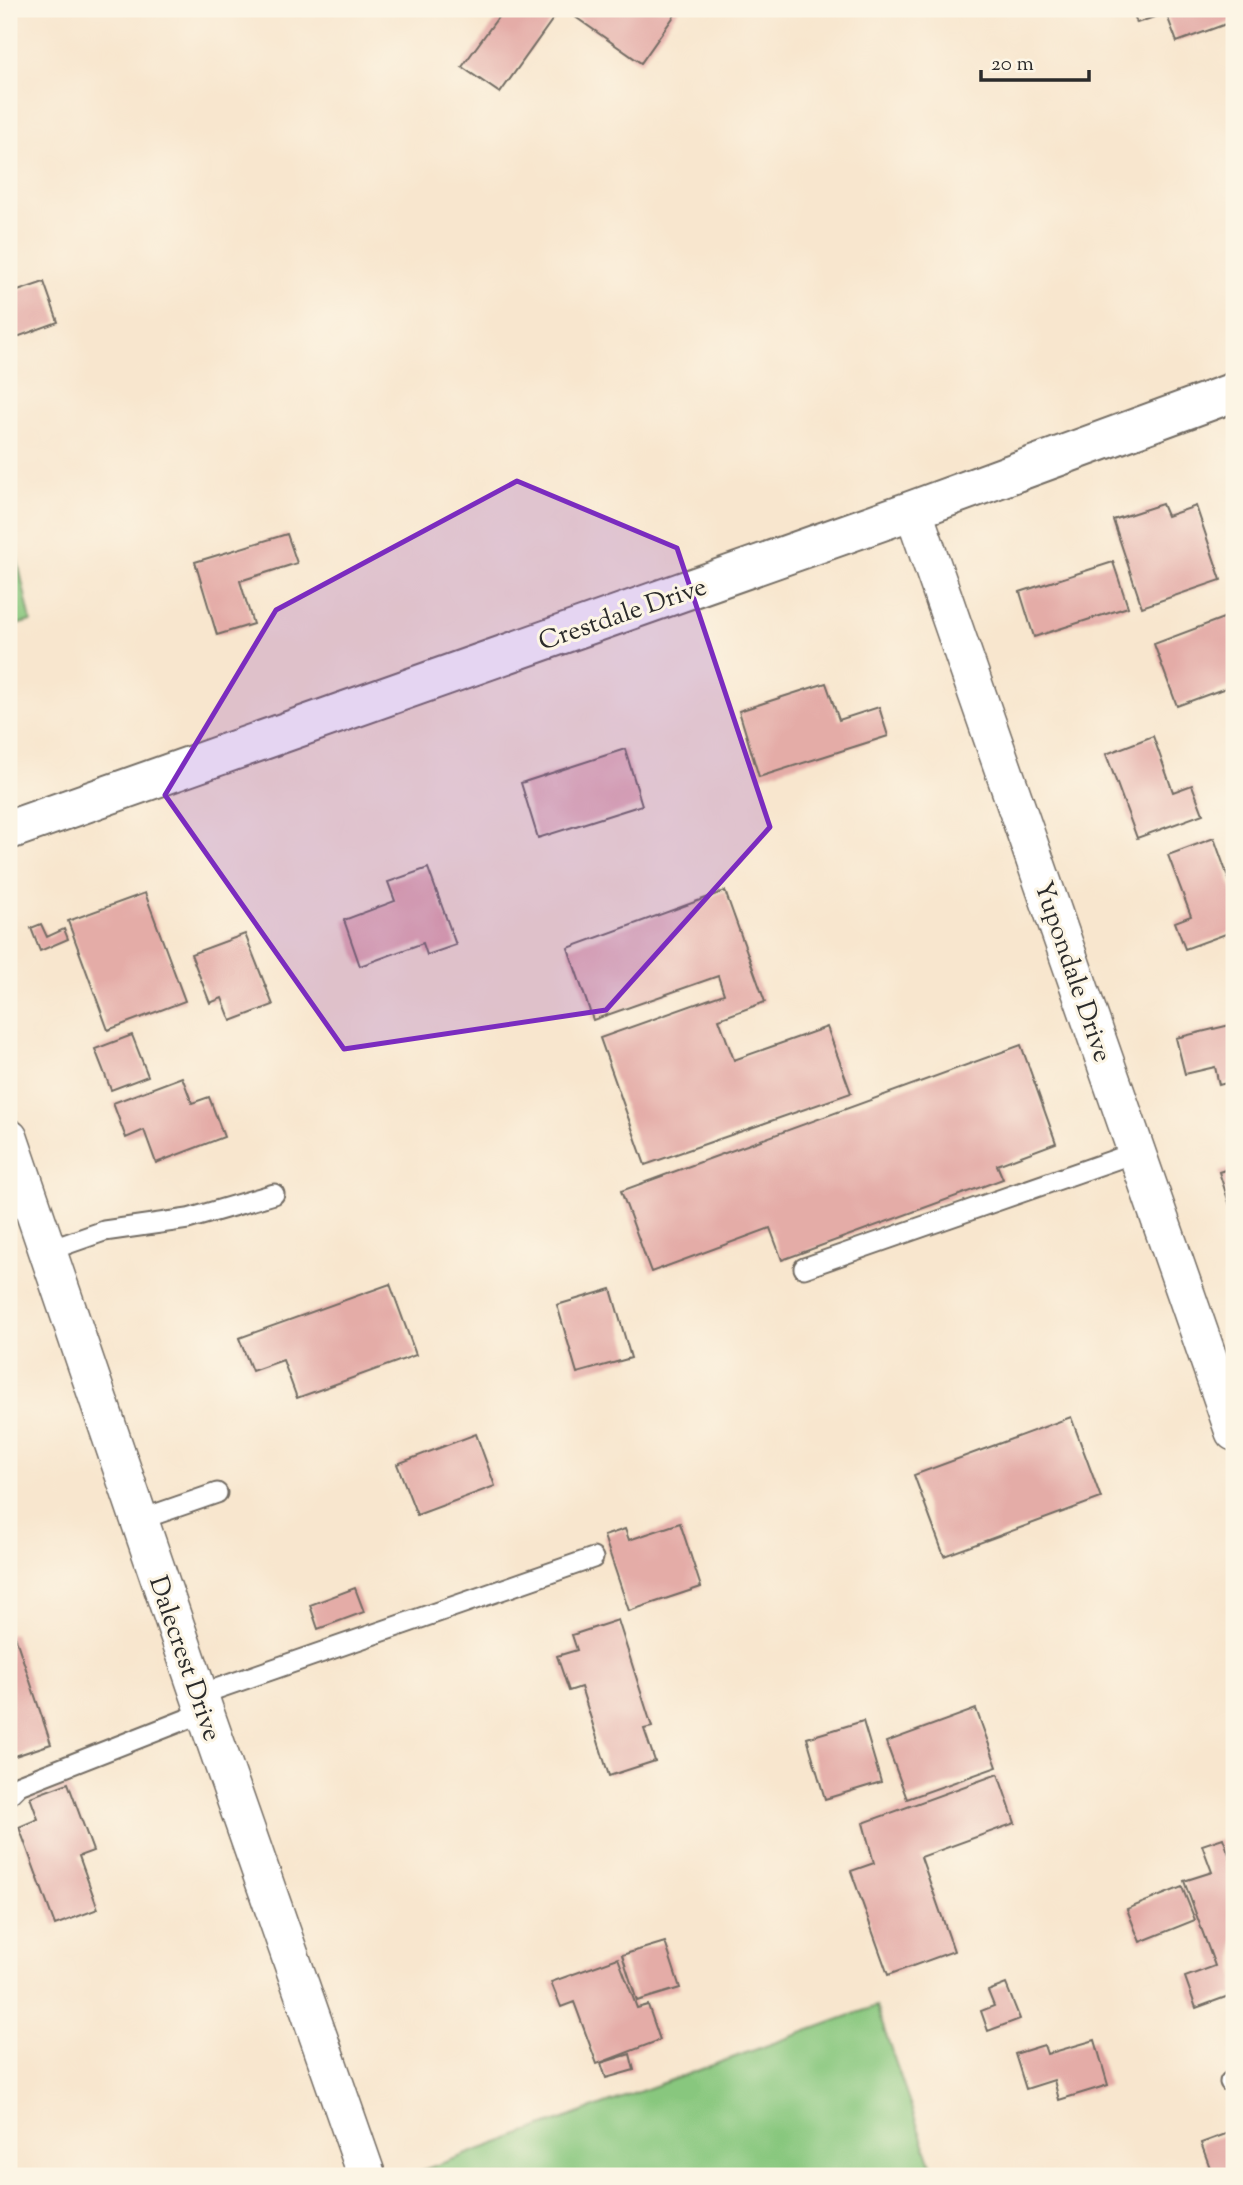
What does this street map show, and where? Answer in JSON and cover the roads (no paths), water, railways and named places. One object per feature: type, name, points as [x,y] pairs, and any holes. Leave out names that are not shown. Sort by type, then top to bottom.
[{"type":"street","name":"Crestdale Drive","points":[[9,830],[913,510],[1234,392]]},
{"type":"street","name":"Yupondale Drive","points":[[913,510],[1234,1432]]},
{"type":"street","name":"Dalecrest Drive","points":[[9,1138],[202,1704],[368,2176]]},
{"type":"lane","points":[[804,1268],[1137,1152]]},
{"type":"lane","points":[[47,1251],[104,1231],[188,1219],[274,1194]]},
{"type":"lane","points":[[139,1520],[217,1493]]},
{"type":"lane","points":[[9,1795],[19,1785],[202,1704],[593,1558]]}]
